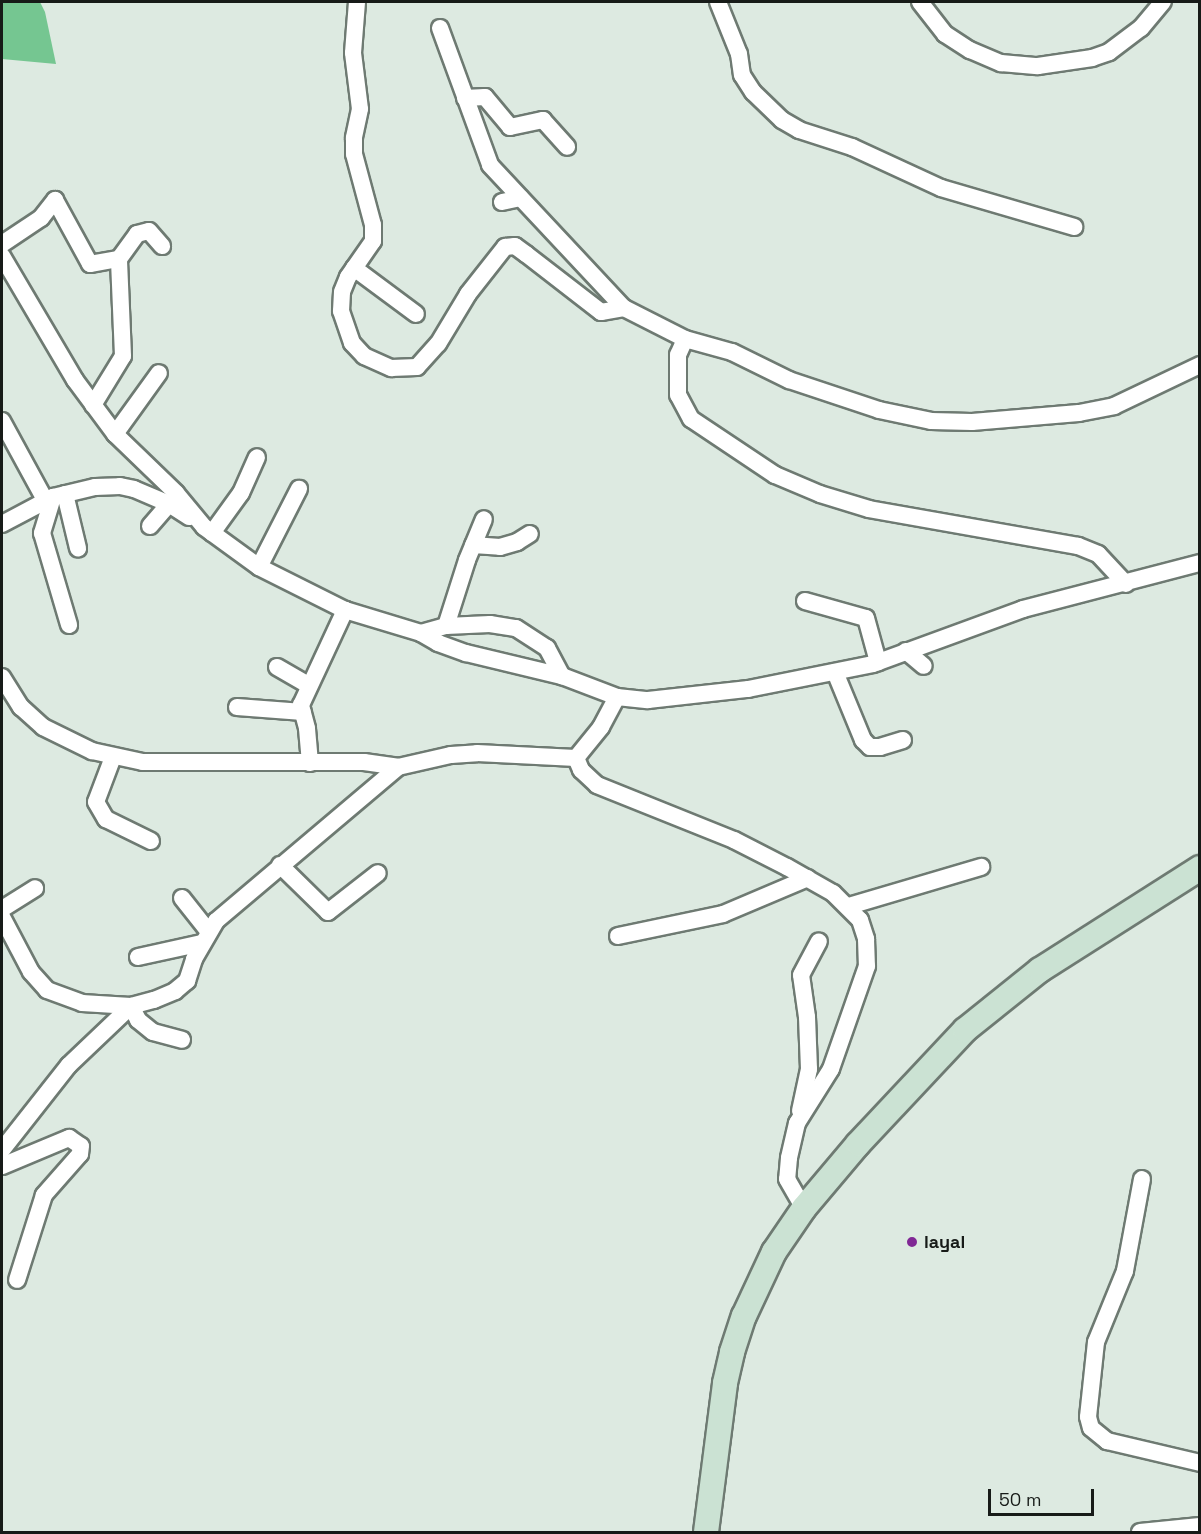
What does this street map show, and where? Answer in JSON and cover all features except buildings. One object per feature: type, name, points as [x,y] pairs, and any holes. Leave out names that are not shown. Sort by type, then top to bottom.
[{"type":"main road","points":[[706,1533],[725,1383],[735,1343],[744,1316],[774,1252],[804,1208],[858,1144],[965,1030],[1040,970],[1200,868]]},
{"type":"street","points":[[357,2],[353,53],[360,110],[354,154],[373,225],[373,241],[354,268],[342,292],[341,311],[346,329],[364,356],[391,368],[403,370],[417,368],[425,361],[468,294],[505,247],[515,246],[601,312],[624,308]]},
{"type":"street","points":[[718,2],[739,54],[742,75],[753,92],[782,120],[799,130],[852,147],[941,188],[1074,227]]},
{"type":"street","points":[[920,2],[945,34],[970,50],[1001,63],[1038,66],[1092,58],[1109,52],[1141,28],[1163,2]]},
{"type":"street","points":[[440,28],[490,165],[624,308],[685,339],[732,352],[789,380],[879,410],[932,422],[999,422],[1079,414],[1114,406],[1154,389],[1200,364]]},
{"type":"street","points":[[465,98],[485,97],[510,127],[543,120],[567,147]]},
{"type":"street","points":[[502,202],[521,198]]},
{"type":"street","points":[[2,244],[41,218],[55,200],[90,264],[118,259]]},
{"type":"street","points":[[93,405],[123,356],[118,259],[137,234],[149,231],[162,246]]},
{"type":"street","points":[[2,256],[75,380],[93,405],[115,434],[176,493],[208,530]]},
{"type":"street","points":[[354,268],[416,314]]},
{"type":"street","points":[[685,339],[678,355],[677,383],[678,396],[687,413],[691,419],[775,475],[820,494],[869,509],[1078,546],[1098,554],[1126,584]]},
{"type":"street","points":[[115,434],[159,373]]},
{"type":"street","points":[[2,421],[54,497],[78,548]]},
{"type":"street","points":[[208,530],[241,493],[257,457]]},
{"type":"street","points":[[2,524],[54,497],[95,487],[120,486],[134,489],[169,504],[260,567],[345,610],[421,633],[438,644],[466,653],[562,676],[617,697],[648,700],[748,689],[878,662],[1023,609],[1200,563]]},
{"type":"street","points":[[260,567],[299,489]]},
{"type":"street","points":[[54,497],[42,533],[69,625]]},
{"type":"street","points":[[150,526],[169,504]]},
{"type":"street","points":[[446,626],[484,519]]},
{"type":"street","points":[[473,545],[500,547],[517,542],[530,534]]},
{"type":"street","points":[[805,601],[866,618],[878,662]]},
{"type":"street","points":[[310,763],[301,705],[308,685],[345,610]]},
{"type":"street","points":[[421,633],[446,626],[490,624],[516,628],[547,648],[562,676]]},
{"type":"street","points":[[906,651],[924,666]]},
{"type":"street","points":[[277,667],[308,685]]},
{"type":"street","points":[[835,672],[863,740],[870,747],[880,747],[903,740]]},
{"type":"street","points":[[2,677],[21,707],[44,727],[92,751],[143,762],[364,762],[398,767],[451,755],[477,753],[576,758]]},
{"type":"street","points":[[576,758],[601,727],[617,697]]},
{"type":"street","points":[[237,708],[303,712]]},
{"type":"street","points":[[113,757],[96,802],[106,819],[151,841]]},
{"type":"street","points":[[576,758],[581,770],[597,785],[734,840],[833,893],[861,920],[866,939],[867,966],[831,1068],[797,1123]]},
{"type":"street","points":[[2,917],[31,972],[47,990],[82,1003],[131,1005],[175,992],[188,981],[206,937],[216,921],[398,767]]},
{"type":"street","points":[[280,865],[327,912],[378,873]]},
{"type":"street","points":[[849,906],[981,867]]},
{"type":"street","points":[[618,936],[723,914],[808,878]]},
{"type":"street","points":[[2,909],[35,888]]},
{"type":"street","points":[[182,898],[206,937]]},
{"type":"street","points":[[138,957],[206,937]]},
{"type":"street","points":[[804,1208],[787,1179],[809,1069],[807,1017],[801,975],[819,942]]},
{"type":"street","points":[[131,1005],[138,1020],[153,1032],[182,1040]]},
{"type":"street","points":[[2,1147],[69,1065],[131,1005]]},
{"type":"street","points":[[2,1166],[69,1138],[81,1146],[80,1154],[44,1195],[16,1280]]},
{"type":"street","points":[[1142,1179],[1125,1271],[1096,1342],[1088,1417],[1091,1428],[1107,1441],[1200,1463]]},
{"type":"street","points":[[1140,1533],[1200,1526]]},
{"type":"green space","points":[[2,2],[40,2],[45,12],[56,64],[2,59]]},
{"type":"place","name":"layal","points":[[912,1242]]}]
